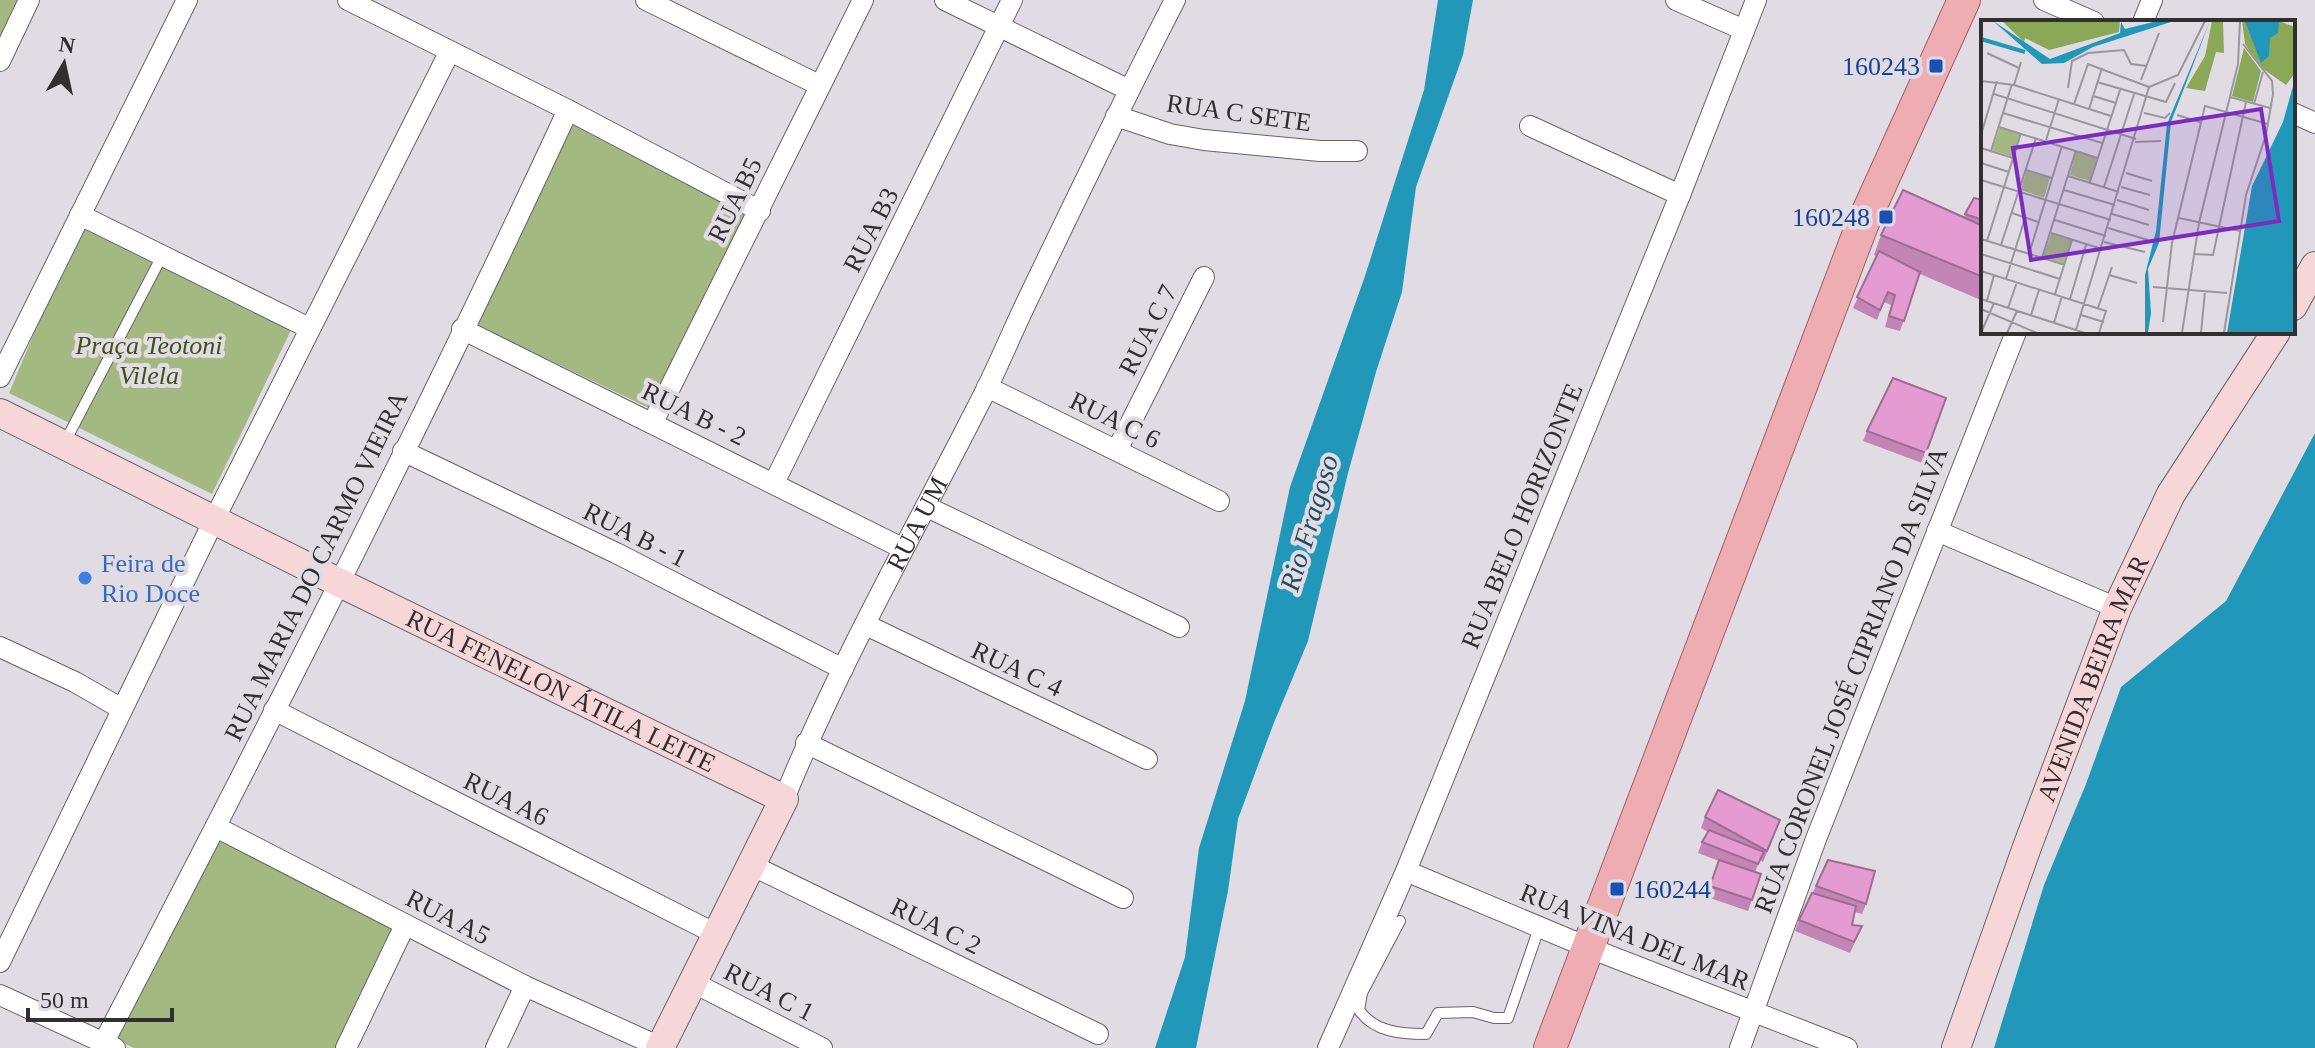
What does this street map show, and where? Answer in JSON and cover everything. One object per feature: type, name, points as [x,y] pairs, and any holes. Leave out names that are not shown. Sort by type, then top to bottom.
[{"type":"main road","points":[[1550,1048],[1862,225],[1964,0]]},
{"type":"street","points":[[0,61],[29,0]]},
{"type":"street","points":[[0,377],[187,0]]},
{"type":"street","points":[[348,0],[760,211]]},
{"type":"street","points":[[646,0],[819,85]]},
{"type":"street","name":"RUA B5","points":[[653,422],[863,0]]},
{"type":"street","points":[[945,0],[1129,90]]},
{"type":"street","name":"RUA B3","points":[[774,483],[1012,0]]},
{"type":"street","name":"RUA UM","points":[[660,1048],[784,799],[806,743],[902,548],[927,507],[987,387],[1175,0]]},
{"type":"street","name":"RUA BELO HORIZONTE","points":[[1328,1048],[1406,871],[1756,0]]},
{"type":"street","points":[[2044,0],[2089,20]]},
{"type":"street","points":[[2144,20],[2152,0]]},
{"type":"street","points":[[1681,1],[1744,30]]},
{"type":"street","points":[[0,962],[214,520],[449,53]]},
{"type":"street","name":"RUA MARIA DO CARMO VIEIRA","points":[[110,1045],[568,110]]},
{"type":"street","points":[[2295,114],[2315,123]]},
{"type":"street","name":"RUA C SETE","points":[[1116,116],[1170,134],[1204,140],[1320,151],[1357,151]]},
{"type":"street","points":[[1530,126],[1680,195]]},
{"type":"street","points":[[80,215],[309,328]]},
{"type":"street","points":[[2295,302],[2315,266]]},
{"type":"street","name":"RUA C 7","points":[[1117,450],[1204,277]]},
{"type":"street","name":"RUA B - 2","points":[[462,329],[902,548]]},
{"type":"street","name":"RUA CORONEL JOSÉ CIPRIANO DA SILVA","points":[[1740,1048],[1751,1012],[2015,334]]},
{"type":"street","name":"AVENIDA BEIRA MAR","points":[[1956,1048],[2037,819],[2117,608],[2171,494],[2275,334]]},
{"type":"street","name":"RUA C 6","points":[[987,387],[1219,501]]},
{"type":"street","name":"RUA FENELON ÁTILA LEITE","points":[[0,413],[784,799]]},
{"type":"street","name":"RUA B - 1","points":[[403,451],[616,553],[843,669]]},
{"type":"street","points":[[927,507],[1179,627]]},
{"type":"street","points":[[1937,531],[2117,608]]},
{"type":"street","name":"RUA C 4","points":[[866,625],[1147,759]]},
{"type":"street","points":[[2,653],[75,682],[122,709]]},
{"type":"street","name":"RUA A6","points":[[274,710],[716,934]]},
{"type":"street","points":[[806,743],[1123,898]]},
{"type":"street","name":"RUA A5","points":[[216,827],[525,986],[660,1048]]},
{"type":"street","name":"RUA C 2","points":[[751,865],[1098,1034]]},
{"type":"street","name":"RUA VINA DEL MAR","points":[[1406,871],[1539,928],[1847,1048]]},
{"type":"street","points":[[346,1048],[405,925]]},
{"type":"street","name":"RUA C 1","points":[[692,982],[822,1048]]},
{"type":"street","points":[[496,1048],[525,986]]},
{"type":"street","points":[[0,995],[110,1045]]},
{"type":"lane","points":[[64,445],[162,256]]},
{"type":"lane","points":[[1400,921],[1362,993],[1359,1010],[1367,1022],[1402,1034],[1426,1034],[1438,1013],[1473,1012],[1508,1018],[1539,928]]},
{"type":"green space","points":[[0,0],[19,0],[0,39]]},
{"type":"green space","points":[[570,118],[750,207],[653,410],[475,324]]},
{"type":"green space","name":"Praça Teotoni Vilela","points":[[80,224],[292,328],[212,494],[9,393]]},
{"type":"green space","points":[[217,833],[398,921],[335,1048],[134,1048],[115,1039]]},
{"type":"water","name":"Rio Fragoso","points":[[1438,0],[1473,0],[1463,55],[1416,187],[1402,292],[1348,473],[1308,641],[1238,819],[1228,891],[1196,1048],[1155,1048],[1185,957],[1199,848],[1245,701],[1290,487],[1365,276],[1424,90]]},
{"type":"water","points":[[2315,433],[2315,1048],[1994,1048],[2044,885],[2086,784],[2121,687],[2226,601]]},
{"type":"building","points":[[1903,190],[1981,225],[1981,276],[1881,235]]},
{"type":"building","points":[[1974,198],[1981,200],[1981,219],[1965,214]]},
{"type":"building","points":[[1879,251],[1920,272],[1904,321],[1889,316],[1895,295],[1888,292],[1880,310],[1857,297]]},
{"type":"building","points":[[1893,378],[1946,398],[1926,453],[1867,431]]},
{"type":"building","points":[[1718,790],[1780,820],[1767,851],[1705,817]]},
{"type":"building","points":[[1709,830],[1764,852],[1758,864],[1702,842]]},
{"type":"building","points":[[1719,860],[1761,874],[1752,900],[1710,886]]},
{"type":"building","points":[[1828,860],[1875,871],[1866,904],[1816,886]]},
{"type":"building","points":[[1812,893],[1856,906],[1852,925],[1862,926],[1854,942],[1799,920]]},
{"type":"place","name":"160243","points":[[1936,66]]},
{"type":"place","name":"160248","points":[[1886,217]]},
{"type":"place","name":"Feira de Rio Doce","points":[[85,578]]},
{"type":"place","name":"160244","points":[[1617,889]]}]
